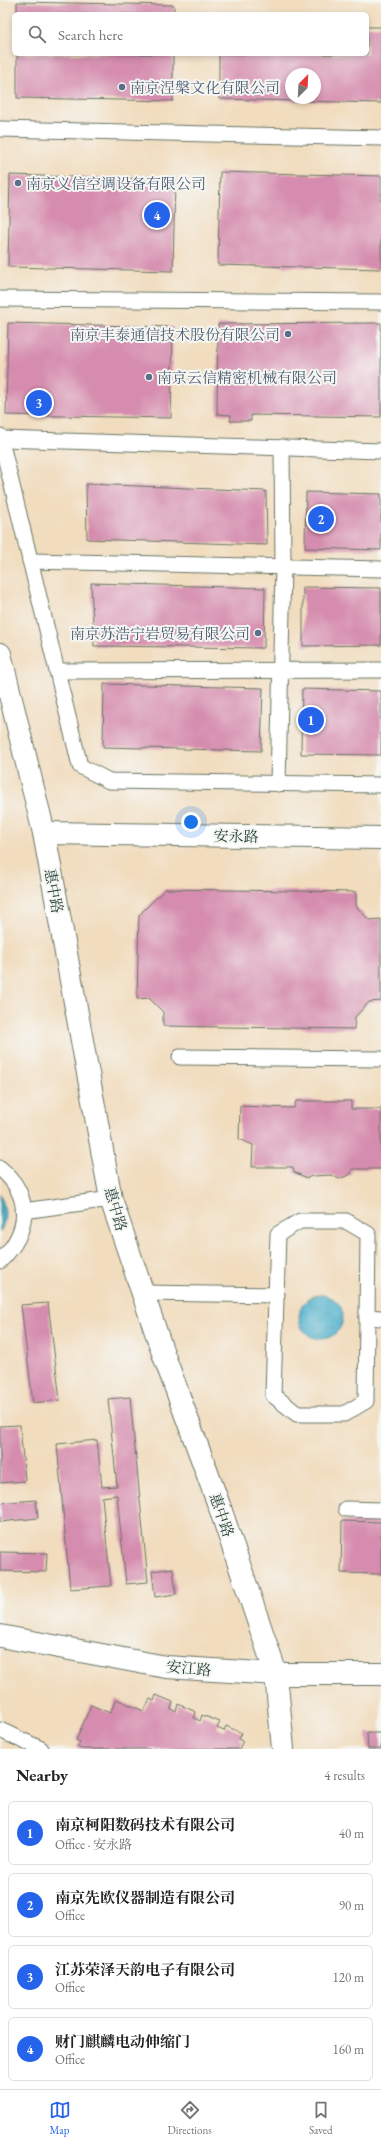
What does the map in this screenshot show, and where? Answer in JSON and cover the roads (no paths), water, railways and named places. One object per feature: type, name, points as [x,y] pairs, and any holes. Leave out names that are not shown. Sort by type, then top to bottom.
[{"type":"street","name":"惠中路","points":[[0,654],[44,834],[111,1199],[220,1508],[276,1674],[283,1749]]},
{"type":"street","name":"安永路","points":[[44,834],[381,838]]},
{"type":"street","name":"安江路","points":[[0,1636],[166,1667],[276,1674],[381,1674]]},
{"type":"lane","points":[[0,129],[381,138]]},
{"type":"lane","points":[[0,299],[381,302]]},
{"type":"lane","points":[[381,451],[0,438],[3,458],[30,561],[80,766],[109,781],[381,785]]},
{"type":"lane","points":[[278,784],[282,670],[282,447]]},
{"type":"lane","points":[[30,561],[381,569]]},
{"type":"lane","points":[[57,671],[381,670]]},
{"type":"lane","points":[[180,1057],[381,1059]]},
{"type":"lane","points":[[0,1168],[10,1176],[18,1190],[24,1221],[19,1237],[11,1251],[0,1261]]},
{"type":"lane","points":[[23,1211],[111,1199]]},
{"type":"lane","points":[[300,1221],[346,1221],[368,1234],[374,1318],[366,1401],[344,1414],[297,1414],[273,1395],[277,1295],[278,1234],[300,1221]]},
{"type":"lane","points":[[143,1293],[277,1295]]},
{"type":"lane","points":[[346,1509],[381,1510]]},
{"type":"lane","points":[[0,1730],[37,1748]]},
{"type":"water","points":[[0,1194],[4,1204],[5,1218],[0,1232]]},
{"type":"water","points":[[317,1295],[325,1295],[330,1296],[337,1301],[342,1308],[342,1326],[337,1333],[330,1338],[317,1339],[309,1336],[302,1329],[299,1321],[299,1313],[302,1305],[309,1298]]},
{"type":"place","name":"南京涅槃文化有限公司","points":[[122,87]]},
{"type":"place","name":"南京义信空调设备有限公司","points":[[18,183]]},
{"type":"place","name":"财门麒麟电动伸缩门","points":[[157,215]]},
{"type":"place","name":"南京丰泰通信技术股份有限公司","points":[[288,334]]},
{"type":"place","name":"南京云信精密机械有限公司","points":[[149,377]]},
{"type":"place","name":"江苏荣泽天韵电子有限公司","points":[[39,403]]},
{"type":"place","name":"南京先欧仪器制造有限公司","points":[[321,519]]},
{"type":"place","name":"南京苏浩宁岩贸易有限公司","points":[[258,633]]},
{"type":"place","name":"南京柯阳数码技术有限公司","points":[[311,720]]}]
